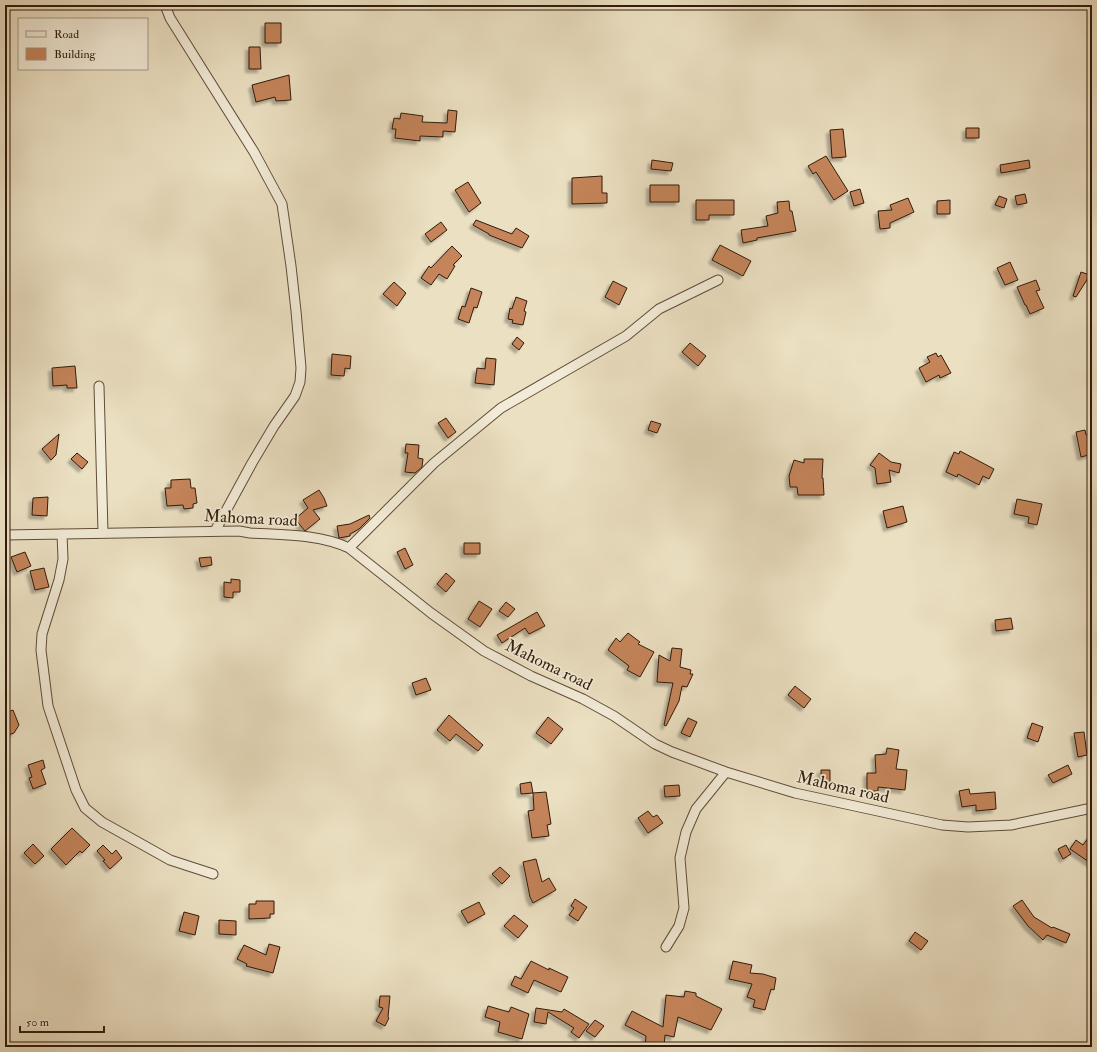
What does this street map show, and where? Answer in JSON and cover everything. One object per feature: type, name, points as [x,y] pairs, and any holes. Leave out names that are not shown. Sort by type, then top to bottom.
[{"type":"street","points":[[165,5],[170,18],[254,152],[282,204],[296,311],[300,382],[295,396],[274,426],[214,531]]},
{"type":"street","points":[[349,548],[434,463],[501,408],[626,336],[659,309],[718,280]]},
{"type":"street","points":[[99,386],[103,532]]},
{"type":"street","name":"Mahoma road","points":[[5,535],[239,530],[250,533],[325,539],[338,542],[349,548],[431,613],[484,651],[531,676],[583,698],[614,716],[655,744],[672,752],[726,772],[794,793],[942,825],[968,827],[1011,825],[1092,808]]},
{"type":"street","points":[[62,534],[63,558],[59,580],[42,634],[41,650],[48,706],[76,790],[85,808],[102,822],[170,860],[213,874]]},
{"type":"street","points":[[666,947],[679,926],[684,908],[680,858],[686,832],[696,809],[726,772]]},
{"type":"building","points":[[265,23],[281,23],[281,43],[265,43]]},
{"type":"building","points":[[249,47],[260,47],[261,69],[249,69]]},
{"type":"building","points":[[289,75],[291,100],[276,101],[275,97],[256,102],[252,85]]},
{"type":"building","points":[[448,110],[457,111],[455,132],[443,131],[443,137],[420,136],[420,141],[395,138],[396,129],[392,129],[394,118],[400,119],[401,113],[423,116],[422,122],[447,123]]},
{"type":"building","points":[[966,128],[979,128],[979,138],[966,138]]},
{"type":"building","points":[[843,129],[846,157],[832,158],[830,130]]},
{"type":"building","points":[[826,156],[848,191],[834,200],[816,172],[813,174],[808,166]]},
{"type":"building","points":[[652,160],[673,163],[671,171],[651,169]]},
{"type":"building","points":[[1029,160],[1030,168],[1001,173],[1000,165]]},
{"type":"building","points":[[602,176],[602,193],[607,193],[607,203],[572,204],[572,178]]},
{"type":"building","points":[[468,182],[481,203],[469,212],[455,190]]},
{"type":"building","points":[[650,185],[679,185],[679,202],[650,202]]},
{"type":"building","points":[[860,189],[864,203],[854,206],[850,192]]},
{"type":"building","points":[[1025,194],[1027,203],[1017,205],[1015,196]]},
{"type":"building","points":[[999,196],[1007,199],[1004,208],[995,205]]},
{"type":"building","points":[[908,198],[914,212],[890,223],[890,228],[880,229],[878,211],[892,210],[890,205]]},
{"type":"building","points":[[696,200],[734,200],[734,215],[709,215],[709,220],[696,220]]},
{"type":"building","points":[[950,200],[950,214],[937,214],[937,201]]},
{"type":"building","points":[[789,201],[790,211],[792,211],[796,231],[757,238],[757,240],[743,243],[741,230],[768,226],[766,216],[778,213],[777,202]]},
{"type":"building","points":[[476,220],[512,234],[516,228],[529,236],[522,248],[489,235],[473,225]]},
{"type":"building","points":[[441,222],[447,230],[431,242],[425,234]]},
{"type":"building","points":[[720,245],[751,261],[743,276],[712,260]]},
{"type":"building","points":[[452,246],[462,256],[453,265],[455,266],[447,279],[439,274],[431,285],[421,278],[429,266],[431,268]]},
{"type":"building","points":[[1010,262],[1018,280],[1005,285],[997,268]]},
{"type":"building","points":[[1081,272],[1090,275],[1076,297],[1073,296]]},
{"type":"building","points":[[1036,280],[1040,290],[1036,291],[1044,308],[1030,314],[1017,287]]},
{"type":"building","points":[[613,281],[627,288],[619,305],[605,297]]},
{"type":"building","points":[[394,282],[406,293],[397,306],[383,294]]},
{"type":"building","points":[[471,288],[482,292],[477,308],[474,307],[469,323],[458,319],[462,306],[465,307]]},
{"type":"building","points":[[516,297],[527,301],[524,311],[526,312],[523,325],[512,323],[513,320],[508,319],[510,308],[512,309]]},
{"type":"building","points":[[517,337],[524,343],[519,350],[512,344]]},
{"type":"building","points":[[690,343],[706,356],[698,366],[682,352]]},
{"type":"building","points":[[936,353],[938,357],[941,355],[951,373],[940,378],[939,375],[926,382],[919,368],[930,362],[927,357]]},
{"type":"building","points":[[332,354],[351,356],[350,369],[345,368],[344,376],[331,375]]},
{"type":"building","points":[[486,358],[496,359],[494,385],[475,383],[477,368],[485,369]]},
{"type":"building","points":[[75,366],[77,388],[67,388],[67,385],[53,386],[52,368]]},
{"type":"building","points":[[446,418],[456,432],[448,438],[438,423]]},
{"type":"building","points":[[651,421],[661,424],[657,433],[648,430]]},
{"type":"building","points":[[1085,430],[1086,435],[1092,432],[1092,454],[1081,457],[1076,432]]},
{"type":"building","points":[[59,434],[56,455],[51,460],[42,449]]},
{"type":"building","points":[[406,444],[419,445],[418,458],[423,459],[422,467],[415,473],[405,472],[408,453],[405,453]]},
{"type":"building","points":[[960,451],[994,469],[989,479],[983,476],[979,485],[958,474],[957,477],[946,472],[954,452],[959,454]]},
{"type":"building","points":[[77,453],[88,462],[82,469],[71,459]]},
{"type":"building","points":[[879,453],[891,462],[901,464],[899,473],[889,470],[891,482],[877,484],[875,468],[870,465]]},
{"type":"building","points":[[804,459],[823,459],[822,478],[824,495],[798,495],[797,487],[790,487],[789,476],[794,460],[804,463]]},
{"type":"building","points":[[190,479],[191,488],[195,488],[197,503],[193,504],[193,508],[184,509],[183,505],[167,506],[165,488],[171,488],[171,480]]},
{"type":"building","points":[[319,490],[327,506],[313,510],[320,519],[305,531],[295,519],[308,508],[303,500]]},
{"type":"building","points":[[48,497],[47,516],[32,515],[33,498]]},
{"type":"building","points":[[1017,499],[1042,504],[1037,525],[1028,523],[1029,517],[1014,514]]},
{"type":"building","points":[[903,506],[907,522],[887,528],[883,511]]},
{"type":"building","points":[[369,515],[370,518],[359,529],[350,534],[350,536],[339,538],[337,526],[350,524]]},
{"type":"building","points":[[464,543],[480,543],[480,554],[464,554]]},
{"type":"building","points":[[405,548],[413,565],[405,569],[397,552]]},
{"type":"building","points":[[25,552],[31,566],[17,572],[11,557]]},
{"type":"building","points":[[211,557],[212,565],[201,567],[199,558]]},
{"type":"building","points":[[44,568],[49,587],[35,590],[30,571]]},
{"type":"building","points":[[446,573],[455,581],[446,592],[437,584]]},
{"type":"building","points":[[231,579],[240,580],[240,592],[233,592],[233,598],[224,597],[224,582],[231,583]]},
{"type":"building","points":[[479,601],[492,609],[480,627],[468,619]]},
{"type":"building","points":[[506,602],[515,609],[508,617],[499,611]]},
{"type":"building","points":[[537,612],[545,626],[529,634],[525,628],[502,643],[497,635]]},
{"type":"building","points":[[1011,618],[1013,629],[996,631],[995,620]]},
{"type":"building","points":[[628,633],[640,642],[638,644],[654,652],[640,677],[627,670],[629,666],[608,650],[616,638],[620,642]]},
{"type":"building","points":[[672,648],[682,649],[680,667],[691,670],[690,674],[693,674],[687,687],[682,686],[679,701],[666,726],[664,725],[673,683],[657,682],[659,655],[670,661]]},
{"type":"building","points":[[426,678],[431,690],[416,695],[412,683]]},
{"type":"building","points":[[795,686],[811,699],[804,708],[788,695]]},
{"type":"building","points":[[13,710],[19,725],[14,733],[5,736],[5,713]]},
{"type":"building","points":[[449,715],[483,745],[478,751],[456,734],[450,741],[437,730]]},
{"type":"building","points":[[548,717],[563,729],[551,744],[536,733]]},
{"type":"building","points":[[688,718],[697,722],[690,737],[681,733]]},
{"type":"building","points":[[1032,723],[1043,727],[1038,742],[1027,738]]},
{"type":"building","points":[[1084,732],[1087,755],[1078,757],[1074,733]]},
{"type":"building","points":[[887,748],[899,750],[896,769],[907,770],[905,790],[878,787],[878,791],[867,791],[867,773],[876,773],[875,755],[886,754]]},
{"type":"building","points":[[43,760],[45,768],[41,770],[46,784],[33,789],[29,778],[32,777],[28,765]]},
{"type":"building","points":[[1068,765],[1072,774],[1053,783],[1048,775]]},
{"type":"building","points":[[821,770],[830,770],[830,784],[821,783]]},
{"type":"building","points":[[531,782],[533,793],[521,794],[520,784]]},
{"type":"building","points":[[679,785],[680,796],[665,797],[664,786]]},
{"type":"building","points":[[969,789],[970,794],[995,792],[996,809],[976,811],[976,805],[962,807],[959,791]]},
{"type":"building","points":[[546,792],[551,824],[547,825],[549,836],[532,838],[528,811],[534,810],[533,793]]},
{"type":"building","points":[[648,811],[653,817],[657,815],[663,823],[648,833],[638,818]]},
{"type":"building","points":[[72,828],[90,845],[82,853],[80,851],[66,865],[51,849]]},
{"type":"building","points":[[1092,833],[1092,864],[1070,849],[1076,840],[1083,845]]},
{"type":"building","points":[[33,844],[44,856],[35,864],[24,853]]},
{"type":"building","points":[[103,845],[112,854],[116,850],[122,858],[110,869],[103,861],[105,860],[97,851]]},
{"type":"building","points":[[1066,845],[1071,854],[1063,859],[1058,849]]},
{"type":"building","points":[[536,859],[542,882],[549,878],[556,890],[533,903],[530,897],[523,862]]},
{"type":"building","points":[[500,867],[510,876],[502,884],[492,874]]},
{"type":"building","points":[[575,899],[587,907],[578,921],[569,915],[574,908],[571,906]]},
{"type":"building","points":[[1022,900],[1034,917],[1052,928],[1053,927],[1070,934],[1066,943],[1047,935],[1043,940],[1028,926],[1013,906]]},
{"type":"building","points":[[256,901],[274,901],[274,914],[270,914],[270,918],[249,919],[249,904],[256,904]]},
{"type":"building","points":[[479,902],[485,914],[468,923],[461,911]]},
{"type":"building","points":[[184,912],[199,916],[195,935],[179,931]]},
{"type":"building","points":[[514,915],[528,926],[518,938],[504,926]]},
{"type":"building","points":[[219,920],[236,921],[236,935],[219,934]]},
{"type":"building","points":[[915,932],[928,941],[921,950],[909,941]]},
{"type":"building","points":[[269,944],[280,947],[273,973],[246,966],[247,964],[237,959],[244,945],[266,955]]},
{"type":"building","points":[[531,961],[568,977],[561,992],[534,980],[528,993],[511,985],[515,976],[521,979]]},
{"type":"building","points":[[733,961],[752,965],[750,973],[763,974],[776,978],[774,990],[771,989],[765,1010],[753,1007],[755,1000],[747,997],[752,984],[729,979]]},
{"type":"building","points":[[685,991],[696,993],[696,996],[722,1009],[711,1030],[678,1017],[674,1037],[665,1035],[664,1047],[645,1047],[646,1036],[625,1025],[632,1011],[663,1027],[666,995],[684,997]]},
{"type":"building","points":[[380,996],[390,996],[389,1018],[385,1026],[376,1021],[383,1008],[379,1007]]},
{"type":"building","points":[[488,1006],[509,1012],[511,1007],[529,1014],[522,1039],[498,1032],[500,1022],[485,1017]]},
{"type":"building","points":[[536,1008],[562,1012],[564,1009],[589,1024],[579,1038],[571,1032],[574,1028],[548,1012],[546,1024],[534,1022]]},
{"type":"building","points":[[595,1020],[604,1026],[595,1037],[586,1031]]}]
